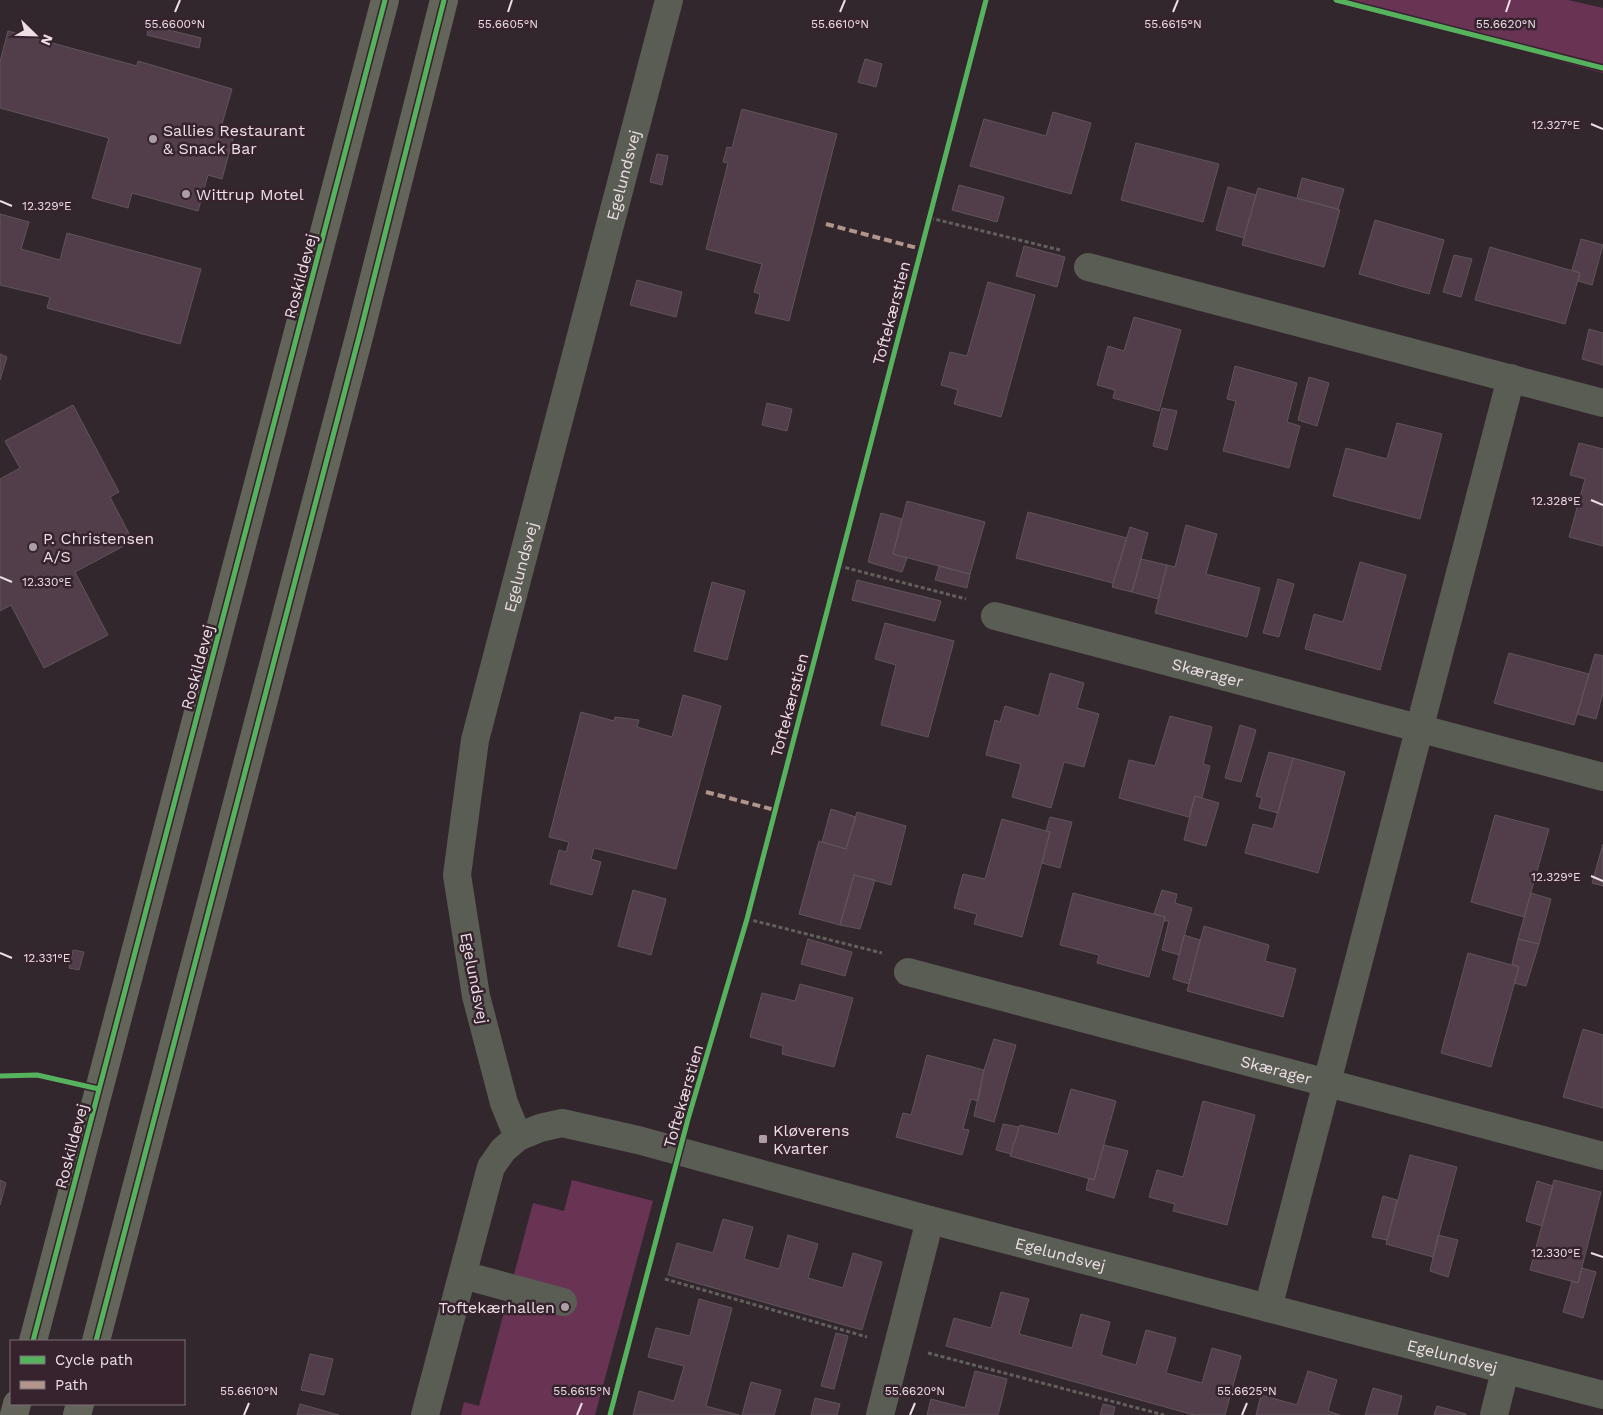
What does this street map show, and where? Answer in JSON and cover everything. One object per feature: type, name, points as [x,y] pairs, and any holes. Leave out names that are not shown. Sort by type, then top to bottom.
[{"type":"main road","name":"Roskildevej","points":[[33,1340],[385,0]]},
{"type":"main road","points":[[96,1340],[360,333],[444,0]]},
{"type":"street","name":"Egelundsvej","points":[[518,1137],[504,1103],[476,996],[457,875],[465,807],[475,740],[669,0]]},
{"type":"street","points":[[1088,267],[1603,403]]},
{"type":"street","name":"Skærager","points":[[1268,1308],[1511,378]]},
{"type":"street","name":"Skærager","points":[[995,616],[1603,777]]},
{"type":"street","name":"Skærager","points":[[908,972],[1603,1156]]},
{"type":"street","name":"Egelundsvej","points":[[425,1415],[492,1167],[503,1150],[518,1137],[540,1128],[562,1124],[638,1140],[930,1220],[1603,1395]]},
{"type":"street","points":[[880,1415],[930,1220]]},
{"type":"street","points":[[463,1274],[563,1302]]},
{"type":"street","points":[[1494,1415],[1505,1371]]},
{"type":"path","points":[[928,226],[932,208]]},
{"type":"path","points":[[930,218],[1072,253],[1088,267]]},
{"type":"path","points":[[836,575],[841,556]]},
{"type":"path","points":[[839,566],[976,602],[995,616]]},
{"type":"path","points":[[744,928],[749,910]]},
{"type":"path","points":[[747,919],[887,954],[908,972]]},
{"type":"shaded area","points":[[1336,0],[1568,0],[1603,8],[1603,73]]},
{"type":"shaded area","name":"Toftekærhallen","points":[[572,1180],[653,1201],[595,1415],[461,1415],[464,1402],[479,1406],[533,1203],[564,1211]]},
{"type":"building","points":[[149,25],[201,38],[199,48],[147,35]]},
{"type":"building","points":[[8,31],[137,66],[138,61],[232,89],[221,127],[235,131],[222,179],[208,175],[198,211],[132,193],[128,208],[92,198],[109,138],[0,108],[0,62]]},
{"type":"building","points":[[865,59],[882,64],[876,87],[858,82]]},
{"type":"building","points":[[742,109],[837,134],[789,321],[755,313],[760,294],[754,292],[762,264],[706,249],[728,163],[723,162],[727,147],[732,148]]},
{"type":"building","points":[[1053,112],[1091,123],[1071,194],[970,166],[984,119],[1046,136]]},
{"type":"building","points":[[1136,143],[1219,164],[1203,222],[1121,200]]},
{"type":"building","points":[[657,154],[668,156],[662,185],[650,182]]},
{"type":"building","points":[[1302,178],[1344,189],[1338,209],[1297,198]]},
{"type":"building","points":[[959,185],[1004,197],[997,222],[952,210]]},
{"type":"building","points":[[1228,187],[1256,195],[1244,238],[1216,230]]},
{"type":"building","points":[[1258,188],[1340,210],[1324,267],[1242,245]]},
{"type":"building","points":[[0,214],[29,222],[21,249],[60,260],[67,233],[201,269],[180,344],[47,308],[50,297],[0,285]]},
{"type":"building","points":[[1375,220],[1444,240],[1429,294],[1359,274]]},
{"type":"building","points":[[1581,239],[1603,245],[1592,285],[1578,281],[1580,273],[1572,270]]},
{"type":"building","points":[[1024,246],[1065,257],[1057,287],[1016,276]]},
{"type":"building","points":[[1490,247],[1580,273],[1565,324],[1475,300]]},
{"type":"building","points":[[1454,255],[1472,259],[1461,297],[1443,292]]},
{"type":"building","points":[[637,280],[682,292],[676,317],[630,305]]},
{"type":"building","points":[[988,282],[1035,295],[1001,417],[954,404],[958,390],[941,385],[950,352],[967,356]]},
{"type":"building","points":[[1134,317],[1181,330],[1159,411],[1113,398],[1115,390],[1097,385],[1108,346],[1124,351]]},
{"type":"building","points":[[1589,329],[1603,333],[1603,365],[1582,359]]},
{"type":"building","points":[[0,354],[7,357],[0,380]]},
{"type":"building","points":[[1235,366],[1297,383],[1287,422],[1300,426],[1289,468],[1223,451],[1236,401],[1227,399]]},
{"type":"building","points":[[1309,377],[1329,383],[1317,426],[1298,420]]},
{"type":"building","points":[[767,403],[792,409],[787,431],[762,425]]},
{"type":"building","points":[[73,405],[119,492],[110,497],[133,541],[75,572],[108,635],[44,668],[11,605],[0,611],[0,479],[20,468],[5,441]]},
{"type":"building","points":[[1162,408],[1177,411],[1167,450],[1153,446]]},
{"type":"building","points":[[1397,423],[1442,434],[1420,519],[1333,496],[1346,448],[1387,459]]},
{"type":"building","points":[[1579,443],[1603,449],[1603,546],[1569,537],[1585,479],[1570,475]]},
{"type":"building","points":[[907,501],[985,522],[970,574],[893,554]]},
{"type":"building","points":[[1028,512],[1127,538],[1113,583],[1016,558]]},
{"type":"building","points":[[881,513],[902,519],[893,554],[907,558],[902,572],[868,562]]},
{"type":"building","points":[[1186,525],[1217,534],[1206,574],[1260,588],[1247,637],[1155,613],[1167,565],[1175,567]]},
{"type":"building","points":[[1130,527],[1148,533],[1132,592],[1112,587]]},
{"type":"building","points":[[1141,559],[1167,565],[1158,599],[1132,592]]},
{"type":"building","points":[[1360,562],[1406,575],[1380,670],[1305,649],[1314,614],[1343,622]]},
{"type":"building","points":[[939,566],[970,574],[967,588],[935,580]]},
{"type":"building","points":[[1278,579],[1294,584],[1279,637],[1263,633]]},
{"type":"building","points":[[857,580],[941,601],[935,621],[852,600]]},
{"type":"building","points":[[712,582],[745,591],[727,660],[694,651]]},
{"type":"building","points":[[885,623],[954,641],[928,737],[881,725],[896,665],[875,659]]},
{"type":"building","points":[[1509,653],[1589,674],[1574,725],[1494,703]]},
{"type":"building","points":[[1595,654],[1603,656],[1603,693],[1596,719],[1577,714]]},
{"type":"building","points":[[1050,673],[1084,683],[1077,708],[1099,714],[1084,767],[1064,762],[1051,808],[1012,797],[1021,764],[986,755],[995,720],[1000,722],[1005,706],[1039,716]]},
{"type":"building","points":[[683,695],[721,706],[676,869],[594,848],[591,859],[601,862],[592,895],[550,884],[559,850],[566,852],[569,842],[549,837],[581,712],[614,721],[615,717],[639,720],[637,727],[672,737]]},
{"type":"building","points":[[1170,716],[1212,727],[1203,764],[1210,766],[1202,798],[1195,796],[1189,817],[1119,798],[1129,760],[1155,766]]},
{"type":"building","points":[[1240,725],[1256,730],[1241,782],[1225,778]]},
{"type":"building","points":[[1269,752],[1293,758],[1278,813],[1259,808],[1262,798],[1256,796]]},
{"type":"building","points":[[1293,758],[1345,772],[1318,873],[1245,853],[1253,824],[1273,829]]},
{"type":"building","points":[[1195,796],[1219,803],[1206,846],[1184,840]]},
{"type":"building","points":[[831,809],[856,817],[846,849],[822,842]]},
{"type":"building","points":[[857,812],[906,826],[891,885],[854,875],[840,925],[799,914],[819,841],[846,849]]},
{"type":"building","points":[[1495,815],[1549,829],[1524,917],[1471,902]]},
{"type":"building","points":[[1050,817],[1072,822],[1060,868],[1042,863],[1050,832],[1046,831]]},
{"type":"building","points":[[1002,819],[1050,832],[1022,937],[974,924],[977,914],[954,908],[963,874],[985,879]]},
{"type":"building","points":[[1603,844],[1603,886],[1592,883]]},
{"type":"building","points":[[854,875],[875,880],[860,929],[840,925]]},
{"type":"building","points":[[633,890],[666,899],[651,955],[618,946]]},
{"type":"building","points":[[1162,890],[1177,894],[1175,903],[1192,908],[1179,955],[1162,950],[1169,921],[1164,921],[1165,917],[1154,914]]},
{"type":"building","points":[[1073,893],[1165,917],[1149,977],[1097,963],[1099,955],[1060,945]]},
{"type":"building","points":[[1531,893],[1551,899],[1539,944],[1518,939]]},
{"type":"building","points":[[1204,926],[1269,945],[1265,961],[1296,969],[1283,1017],[1187,991]]},
{"type":"building","points":[[1184,935],[1200,940],[1189,984],[1173,979]]},
{"type":"building","points":[[808,939],[852,952],[845,976],[801,964]]},
{"type":"building","points":[[1518,939],[1539,944],[1526,986],[1514,983],[1519,967],[1512,964]]},
{"type":"building","points":[[73,950],[84,952],[79,970],[69,968]]},
{"type":"building","points":[[1468,953],[1519,967],[1491,1067],[1441,1053]]},
{"type":"building","points":[[800,984],[853,998],[834,1067],[782,1054],[783,1046],[750,1037],[762,993],[795,1001]]},
{"type":"building","points":[[1583,1029],[1603,1035],[1603,1108],[1563,1097]]},
{"type":"building","points":[[994,1039],[1016,1045],[994,1122],[974,1116],[984,1070]]},
{"type":"building","points":[[927,1055],[984,1070],[978,1101],[971,1099],[963,1129],[969,1130],[962,1155],[896,1137],[903,1113],[911,1115]]},
{"type":"building","points":[[1071,1089],[1116,1101],[1094,1180],[1010,1156],[1020,1125],[1058,1134]]},
{"type":"building","points":[[1203,1101],[1255,1115],[1227,1225],[1173,1211],[1175,1204],[1149,1197],[1157,1170],[1183,1177]]},
{"type":"building","points":[[1003,1124],[1019,1127],[1011,1154],[996,1150]]},
{"type":"building","points":[[1104,1145],[1128,1151],[1114,1198],[1086,1190],[1089,1178],[1094,1180]]},
{"type":"building","points":[[1410,1155],[1457,1167],[1433,1257],[1386,1244]]},
{"type":"building","points":[[0,1180],[6,1183],[0,1205]]},
{"type":"building","points":[[1554,1180],[1601,1192],[1578,1283],[1530,1270]]},
{"type":"building","points":[[1537,1181],[1553,1186],[1542,1226],[1526,1221]]},
{"type":"building","points":[[1383,1196],[1397,1200],[1387,1240],[1372,1237]]},
{"type":"building","points":[[723,1219],[753,1227],[744,1259],[779,1269],[788,1235],[818,1244],[808,1278],[843,1288],[853,1253],[882,1262],[862,1330],[668,1275],[677,1243],[713,1253]]},
{"type":"building","points":[[1438,1235],[1458,1240],[1448,1277],[1430,1271]]},
{"type":"building","points":[[1582,1268],[1596,1272],[1583,1318],[1563,1312],[1572,1281],[1578,1283]]},
{"type":"building","points":[[1001,1292],[1029,1299],[1019,1334],[1072,1348],[1081,1314],[1110,1322],[1101,1355],[1136,1365],[1146,1330],[1176,1338],[1166,1373],[1202,1383],[1212,1348],[1241,1356],[1225,1415],[1194,1415],[946,1346],[954,1318],[991,1328]]},
{"type":"building","points":[[699,1299],[732,1308],[706,1406],[739,1415],[633,1415],[639,1391],[674,1401],[684,1366],[648,1357],[656,1328],[690,1336]]},
{"type":"building","points":[[836,1333],[848,1336],[834,1389],[821,1386]]},
{"type":"building","points":[[310,1354],[333,1359],[324,1395],[301,1390]]},
{"type":"building","points":[[975,1371],[1007,1379],[998,1415],[927,1415],[931,1399],[965,1408]]},
{"type":"building","points":[[1308,1371],[1337,1380],[1328,1411],[1340,1415],[1256,1415],[1261,1395],[1297,1405]]},
{"type":"building","points":[[751,1382],[781,1390],[774,1415],[742,1415]]},
{"type":"building","points":[[1373,1388],[1402,1396],[1397,1415],[1365,1415]]},
{"type":"building","points":[[815,1398],[840,1404],[837,1415],[811,1415]]},
{"type":"building","points":[[300,1404],[339,1415],[297,1415]]},
{"type":"building","points":[[1103,1404],[1115,1407],[1113,1415],[1100,1415]]},
{"type":"building","points":[[1437,1406],[1466,1414],[1466,1415],[1434,1415]]},
{"type":"marked path","points":[[826,224],[921,249]]},
{"type":"marked path","points":[[706,792],[775,810]]},
{"type":"cycle path","points":[[33,1340],[385,0]]},
{"type":"cycle path","points":[[96,1340],[360,333],[444,0]]},
{"type":"cycle path","name":"Toftekærstien","points":[[610,1415],[688,1119],[747,919],[986,0]]},
{"type":"cycle path","points":[[1336,0],[1603,68]]},
{"type":"cycle path","points":[[0,1076],[37,1075],[99,1089]]},
{"type":"place","name":"Sallies Restaurant & Snack Bar","points":[[153,139]]},
{"type":"place","name":"Wittrup Motel","points":[[186,194]]},
{"type":"place","name":"P. Christensen A/S","points":[[33,547]]},
{"type":"place","name":"Kløverens Kvarter","points":[[763,1139]]},
{"type":"place","name":"Toftekærhallen","points":[[565,1307]]}]
